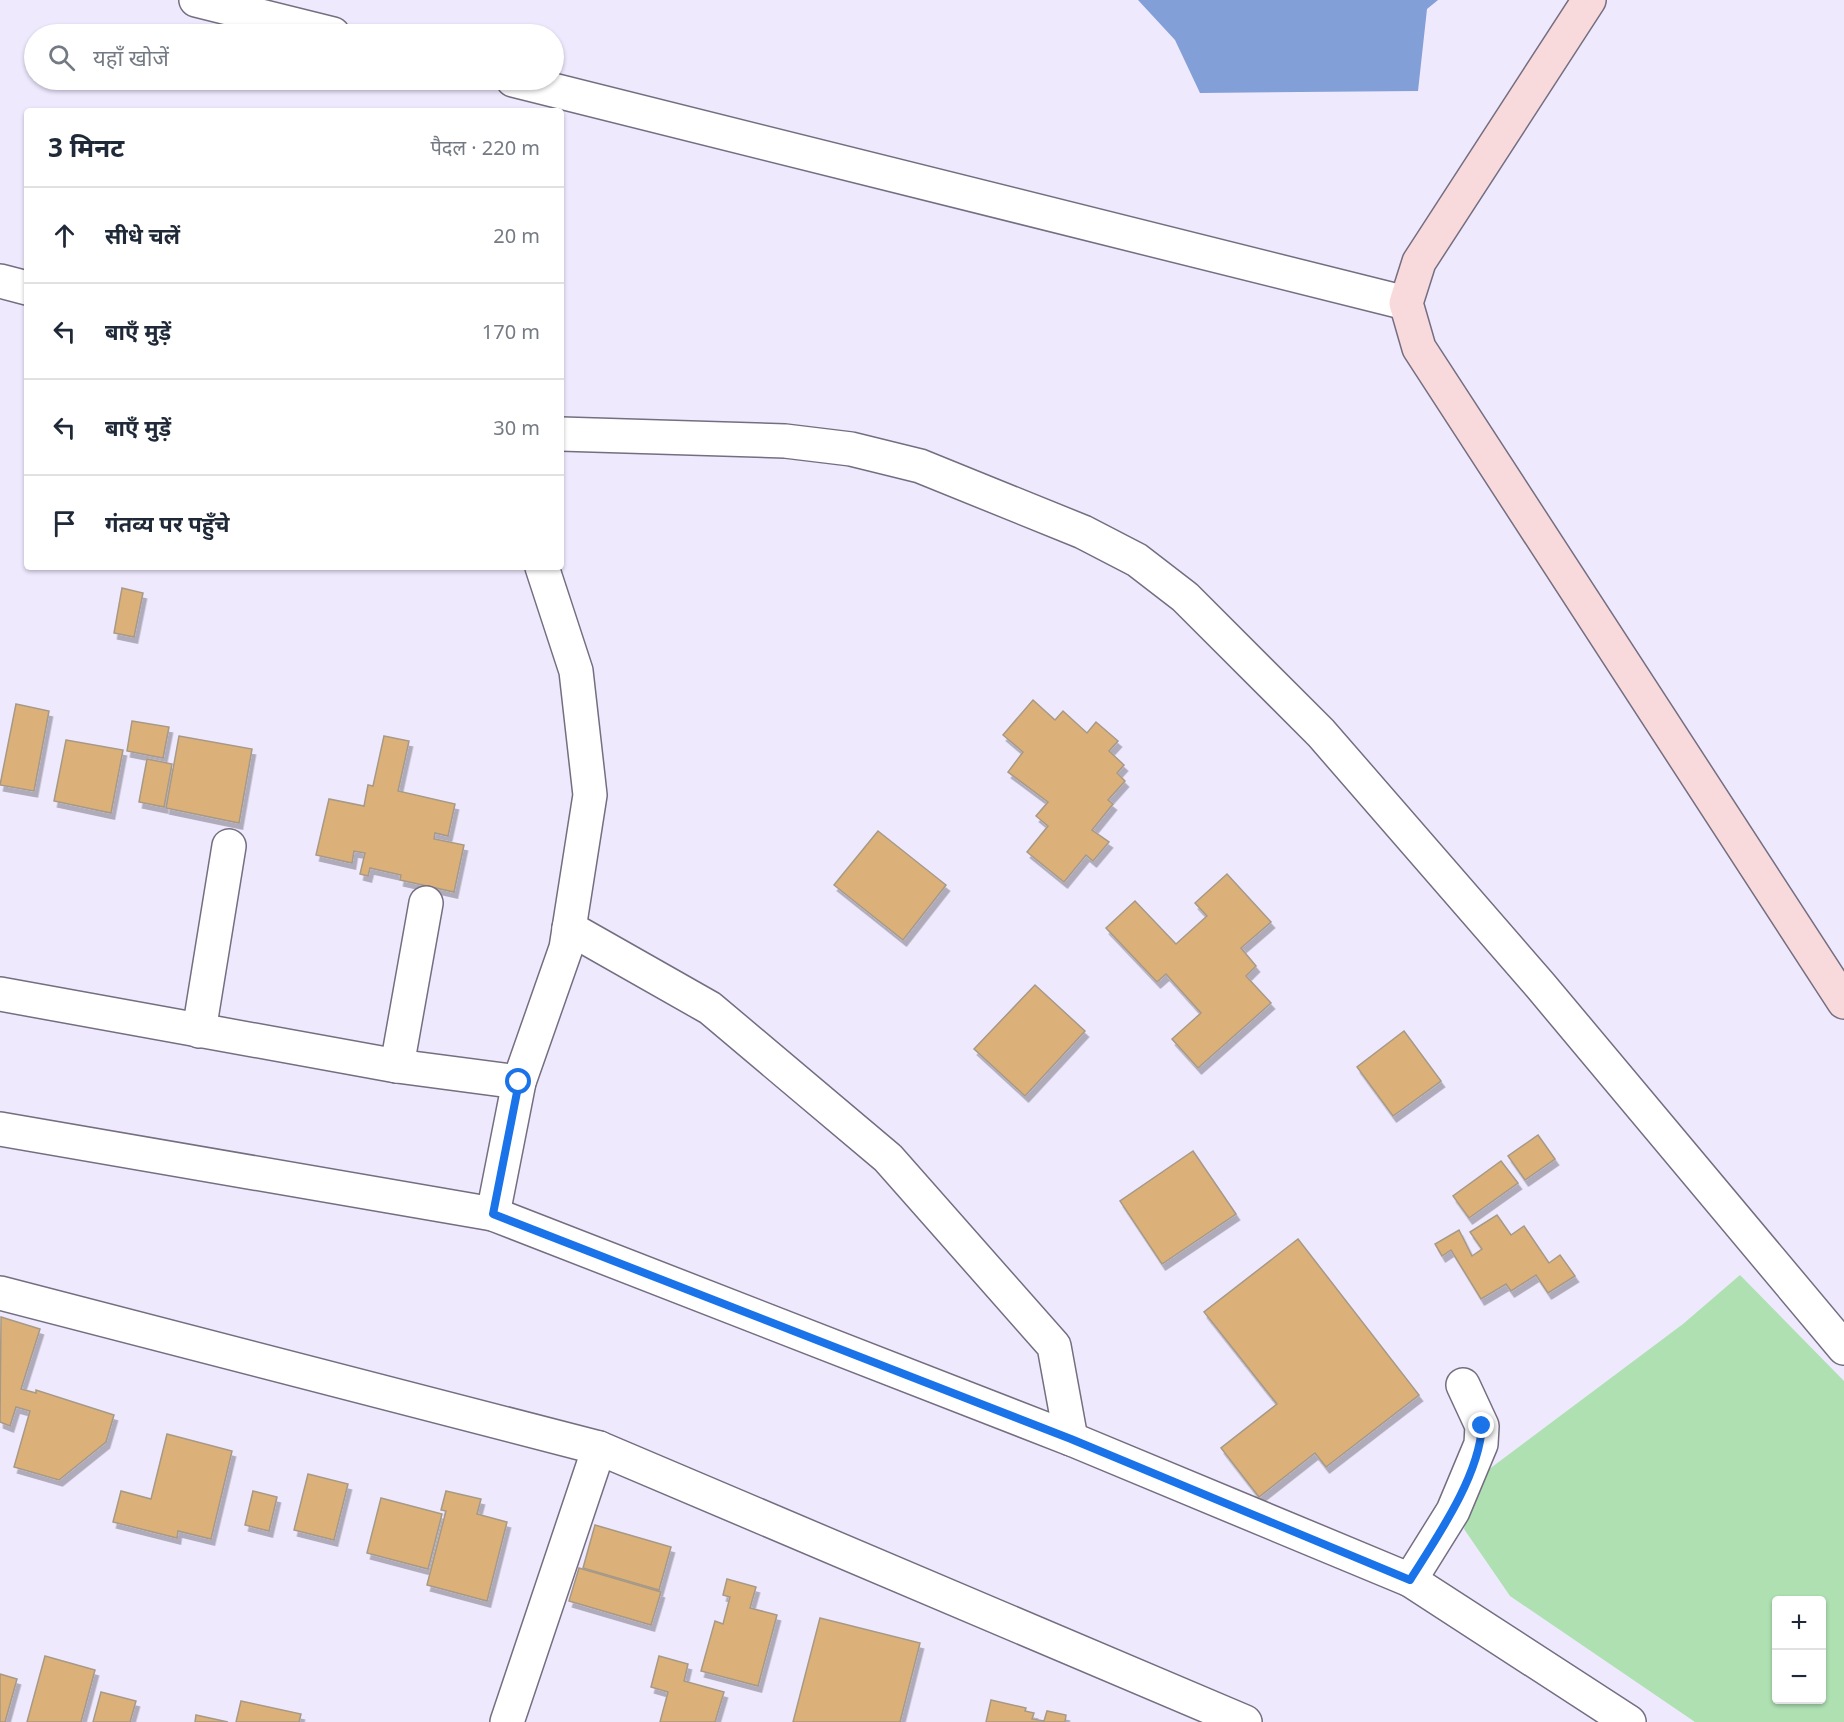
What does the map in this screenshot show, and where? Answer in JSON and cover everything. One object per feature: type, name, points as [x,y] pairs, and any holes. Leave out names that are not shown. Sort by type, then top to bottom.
[{"type":"main road","points":[[1589,0],[1419,262],[1406,303],[1419,348],[1844,1002]]},
{"type":"street","points":[[196,0],[293,24]]},
{"type":"street","points":[[553,90],[1406,303]]},
{"type":"street","points":[[0,280],[24,287]]},
{"type":"street","points":[[564,434],[784,441],[851,449],[920,466],[1083,532],[1137,560],[1185,597],[1321,733],[1540,985],[1844,1348]]},
{"type":"street","points":[[493,1214],[519,1082],[566,948],[590,795],[576,671],[543,570]]},
{"type":"street","points":[[199,1030],[229,846]]},
{"type":"street","points":[[397,1066],[426,903]]},
{"type":"street","points":[[569,928],[710,1008],[888,1158],[1054,1346],[1071,1439]]},
{"type":"street","points":[[0,994],[397,1066],[519,1082]]},
{"type":"street","points":[[0,1129],[493,1214],[1071,1439],[1410,1580],[1629,1722]]},
{"type":"street","points":[[0,1293],[599,1448],[1245,1722]]},
{"type":"street","points":[[1410,1580],[1453,1511],[1481,1444],[1482,1426],[1463,1385]]},
{"type":"street","points":[[507,1722],[599,1448]]},
{"type":"green space","points":[[1740,1275],[1844,1381],[1844,1722],[1695,1722],[1510,1596],[1464,1529],[1476,1479],[1683,1324]]},
{"type":"water","points":[[1138,0],[1438,0],[1427,9],[1418,91],[1200,93],[1175,40]]},
{"type":"building","points":[[122,588],[143,593],[134,637],[114,633]]},
{"type":"building","points":[[1033,700],[1055,720],[1063,711],[1087,733],[1096,722],[1118,741],[1109,751],[1124,765],[1117,773],[1125,781],[1108,800],[1113,804],[1092,830],[1109,842],[1093,861],[1086,855],[1064,882],[1027,852],[1048,826],[1036,816],[1048,802],[1008,772],[1023,752],[1003,735]]},
{"type":"building","points":[[16,704],[49,711],[34,791],[0,785]]},
{"type":"building","points":[[132,721],[169,727],[163,758],[127,751]]},
{"type":"building","points":[[179,736],[252,749],[239,823],[166,808]]},
{"type":"building","points":[[384,736],[409,741],[398,791],[455,804],[448,836],[435,833],[434,839],[464,845],[454,892],[400,880],[401,875],[370,868],[368,876],[360,874],[365,853],[354,851],[352,863],[316,855],[329,799],[364,806],[368,785],[373,786]]},
{"type":"building","points":[[66,740],[123,750],[111,813],[54,801]]},
{"type":"building","points":[[147,759],[172,764],[164,807],[139,802]]},
{"type":"building","points":[[878,831],[946,885],[903,940],[834,885]]},
{"type":"building","points":[[1227,874],[1271,922],[1241,948],[1256,966],[1246,976],[1271,1003],[1198,1068],[1172,1039],[1201,1013],[1166,974],[1157,982],[1106,928],[1135,901],[1176,944],[1207,916],[1195,903]]},
{"type":"building","points":[[1035,985],[1085,1031],[1025,1096],[974,1049]]},
{"type":"building","points":[[1404,1031],[1441,1081],[1393,1116],[1357,1067]]},
{"type":"building","points":[[1538,1135],[1555,1159],[1525,1180],[1508,1156]]},
{"type":"building","points":[[1193,1151],[1236,1214],[1162,1264],[1120,1201]]},
{"type":"building","points":[[1501,1161],[1518,1183],[1469,1218],[1453,1196]]},
{"type":"building","points":[[1497,1215],[1511,1235],[1524,1226],[1549,1263],[1560,1255],[1575,1276],[1548,1293],[1536,1275],[1511,1291],[1506,1284],[1481,1299],[1451,1250],[1442,1256],[1435,1244],[1459,1230],[1472,1256],[1482,1249],[1470,1232]]},
{"type":"building","points":[[1298,1239],[1419,1395],[1326,1467],[1315,1453],[1259,1497],[1221,1448],[1277,1404],[1204,1312]]},
{"type":"building","points":[[1,1317],[40,1329],[21,1389],[36,1393],[36,1390],[114,1415],[106,1442],[59,1480],[14,1467],[30,1411],[16,1407],[10,1426],[0,1422]]},
{"type":"building","points":[[167,1434],[232,1451],[211,1539],[178,1531],[177,1538],[113,1522],[121,1491],[151,1499]]},
{"type":"building","points":[[308,1474],[348,1484],[334,1540],[294,1530]]},
{"type":"building","points":[[253,1491],[277,1497],[269,1531],[245,1525]]},
{"type":"building","points":[[446,1491],[481,1499],[477,1514],[507,1522],[487,1601],[427,1585],[446,1511],[441,1510]]},
{"type":"building","points":[[381,1498],[442,1514],[428,1569],[367,1553]]},
{"type":"building","points":[[595,1525],[671,1547],[659,1590],[583,1568]]},
{"type":"building","points":[[579,1568],[661,1592],[651,1625],[569,1601]]},
{"type":"building","points":[[727,1579],[756,1587],[750,1608],[777,1615],[758,1686],[701,1671],[715,1621],[723,1624],[730,1597],[723,1595]]},
{"type":"building","points":[[820,1618],[920,1643],[900,1722],[793,1722]]},
{"type":"building","points":[[45,1656],[95,1670],[81,1722],[27,1722]]},
{"type":"building","points":[[659,1656],[688,1664],[684,1681],[724,1692],[715,1722],[660,1722],[668,1692],[651,1687]]},
{"type":"building","points":[[0,1674],[17,1679],[5,1722],[0,1722]]},
{"type":"building","points":[[101,1692],[136,1701],[130,1722],[93,1722]]},
{"type":"building","points":[[991,1700],[1026,1708],[1025,1711],[1034,1713],[1032,1719],[1044,1721],[1047,1711],[1066,1715],[1065,1722],[986,1722]]},
{"type":"building","points":[[241,1701],[301,1714],[299,1722],[236,1722]]},
{"type":"building","points":[[196,1715],[228,1722],[195,1722]]},
{"type":"route","points":[[519,1082],[493,1214],[1071,1439],[1410,1580],[1453,1511],[1481,1444],[1482,1426]]}]
